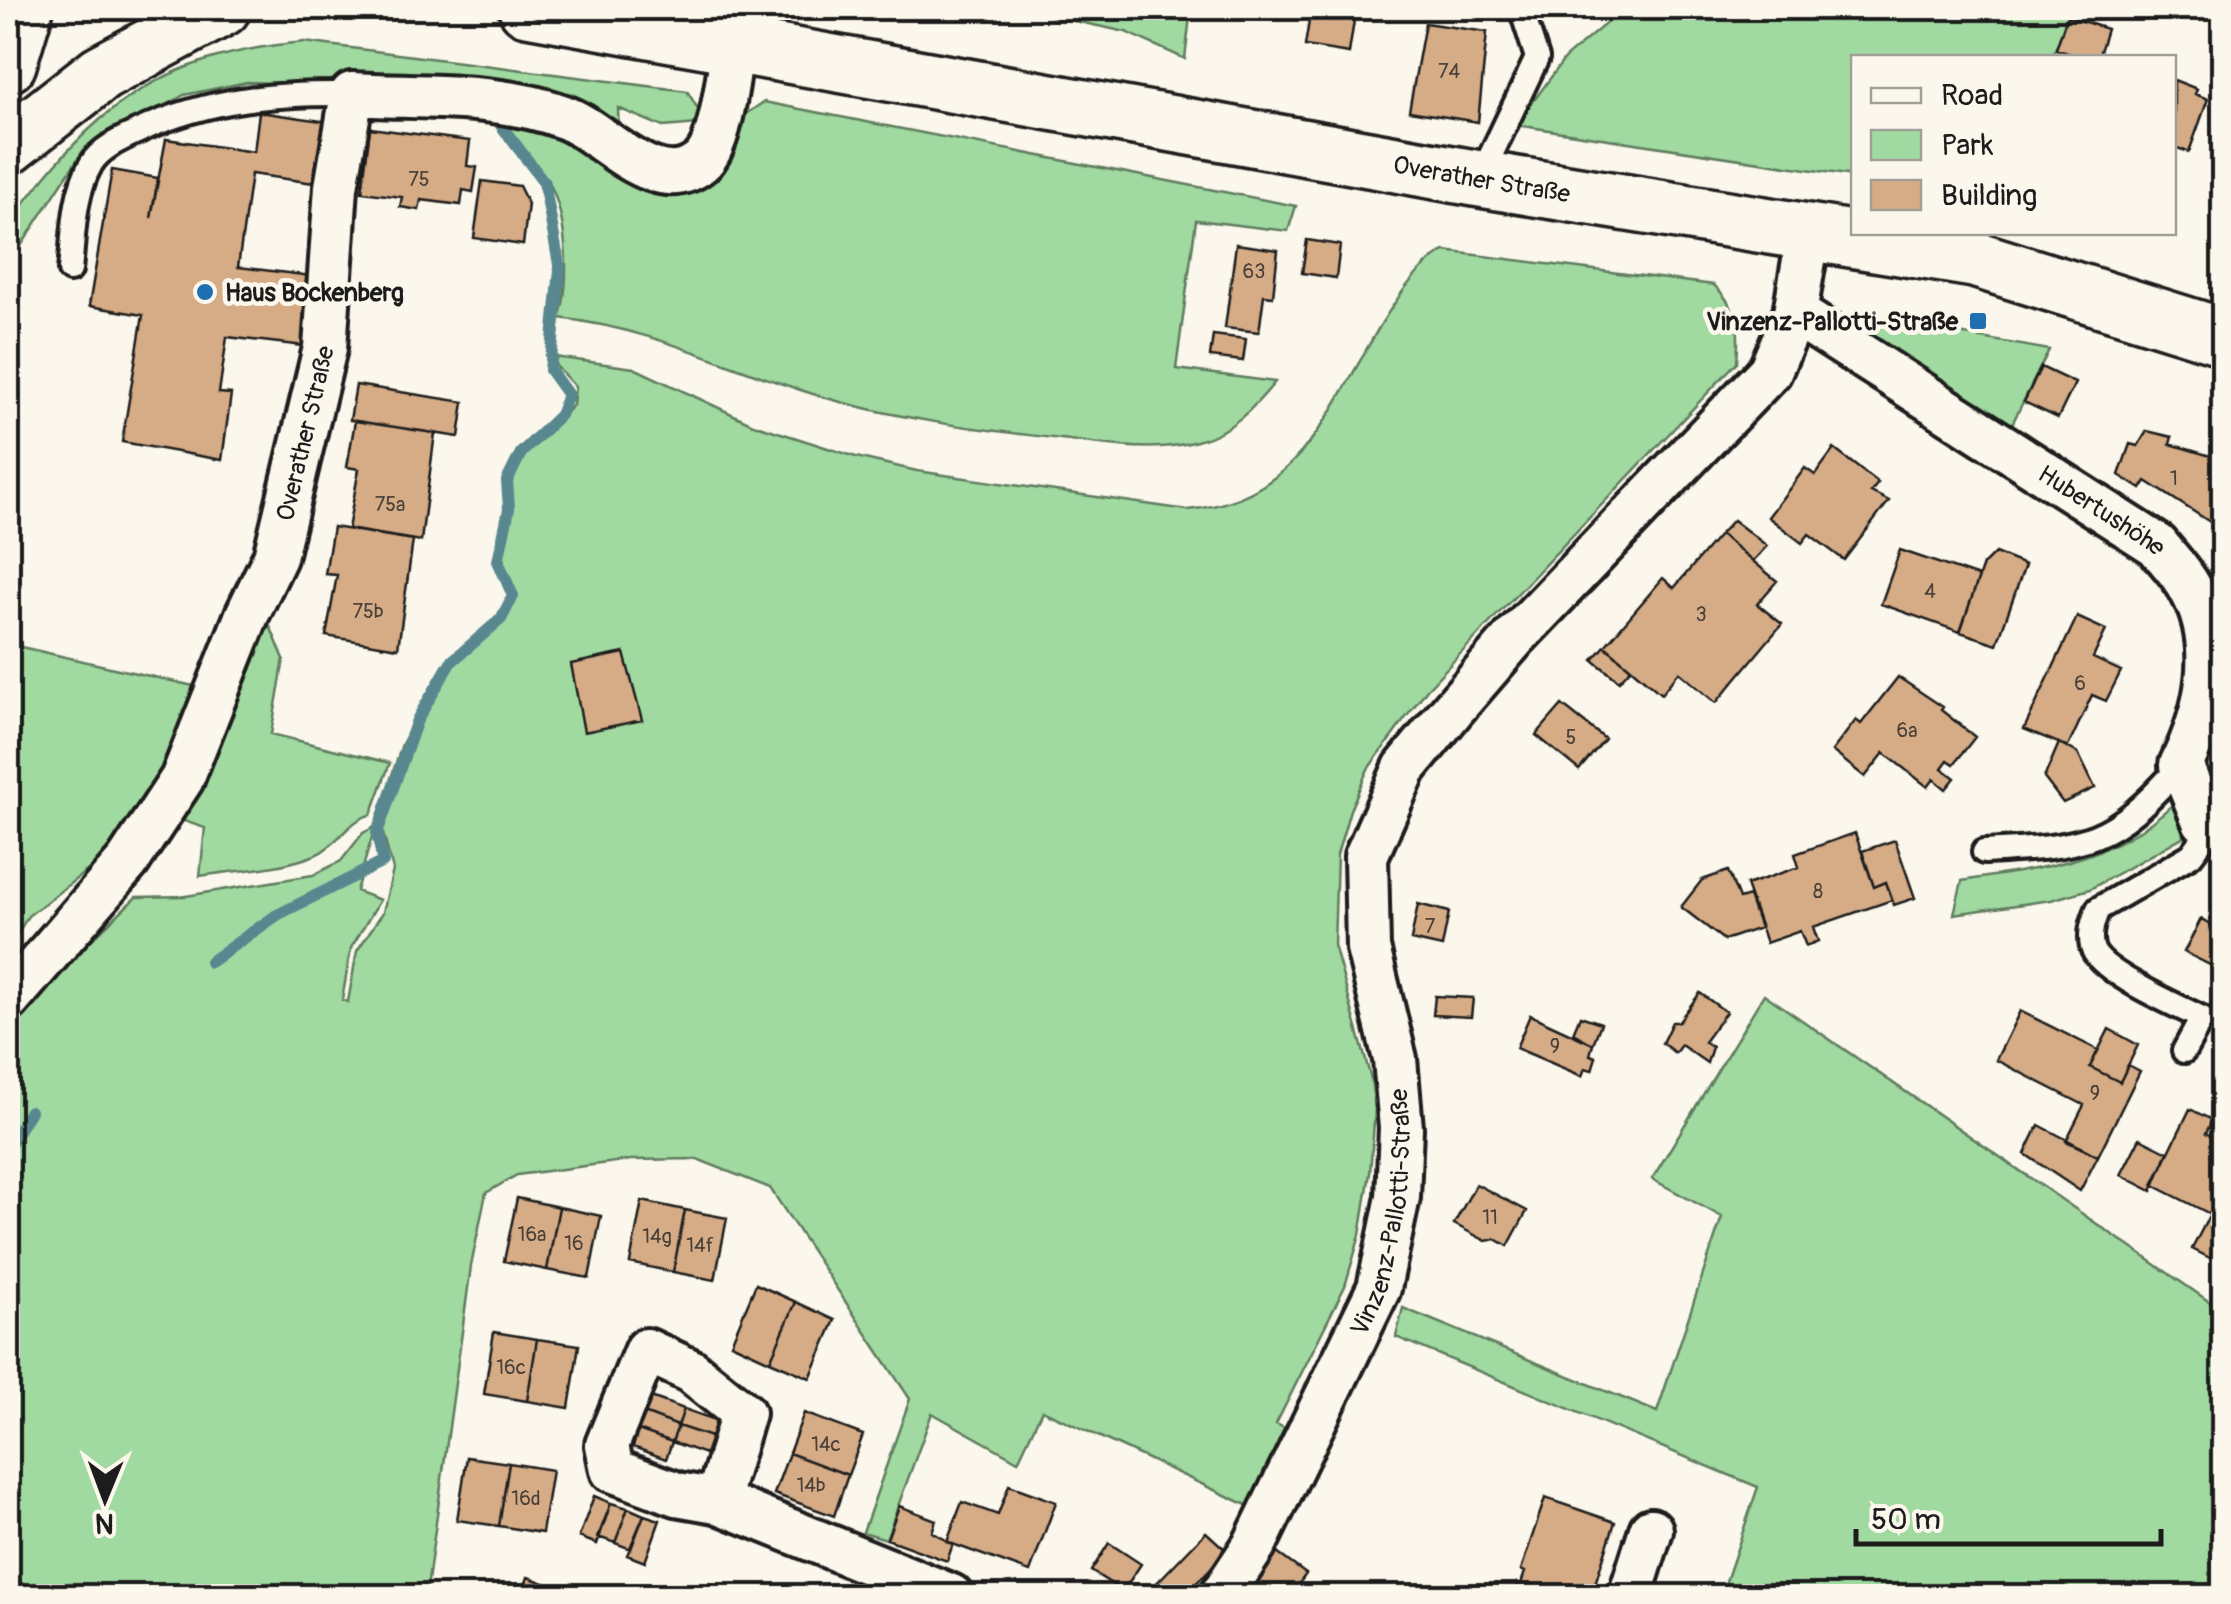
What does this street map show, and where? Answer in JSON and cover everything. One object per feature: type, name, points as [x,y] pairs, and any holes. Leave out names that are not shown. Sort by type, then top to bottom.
[{"type":"main road","points":[[8,64],[25,8]]},
{"type":"main road","points":[[8,146],[101,73],[222,8]]},
{"type":"main road","name":"Overather Straße","points":[[546,10],[1480,179],[1974,259],[2224,338]]},
{"type":"street","points":[[352,94],[522,107],[567,117],[650,168],[686,170],[701,162],[712,147],[733,45]]},
{"type":"street","name":"Overather Straße","points":[[8,1000],[128,860],[182,779],[246,615],[276,557],[324,348],[336,186],[352,94]]},
{"type":"street","name":"Vinzenz-Pallotti-Straße","points":[[1221,1596],[1254,1546],[1379,1288],[1398,1197],[1401,1128],[1395,1060],[1368,948],[1366,856],[1405,768],[1515,637],[1770,371],[1795,313],[1810,230]]},
{"type":"street","name":"Hubertushöhe","points":[[1795,313],[2157,545],[2191,590],[2207,631],[2207,688],[2200,727],[2181,765]]},
{"type":"street","points":[[2181,765],[2204,822]]},
{"type":"street","points":[[716,1501],[951,1596]]},
{"type":"street","points":[[1630,1596],[1651,1530]]},
{"type":"lane","points":[[1480,179],[1537,58],[1520,8]]},
{"type":"lane","points":[[70,270],[79,192],[92,160],[116,141],[200,105],[276,93],[352,94]]},
{"type":"lane","points":[[1984,852],[2066,848],[2102,834],[2138,814],[2181,765]]},
{"type":"lane","points":[[2184,1051],[2202,1018],[2116,973],[2098,958],[2092,950],[2092,924],[2098,908],[2191,855],[2204,838],[2204,822]]},
{"type":"green space","points":[[1014,8],[1191,8],[1185,59],[1126,32]]},
{"type":"green space","points":[[1624,8],[2072,8],[2053,55],[1851,55],[1851,176],[1516,125],[1565,58]]},
{"type":"green space","points":[[304,42],[687,91],[703,117],[698,124],[663,127],[618,108],[619,135],[458,88],[247,82],[184,95],[79,157],[19,249],[8,282],[8,225],[69,149],[100,120],[168,75],[253,49]]},
{"type":"green space","points":[[764,102],[1296,206],[1288,231],[1196,220],[1176,369],[1275,382],[1241,418],[1209,437],[1164,447],[1112,445],[967,427],[874,410],[813,394],[657,339],[559,318],[566,266],[558,205],[544,175],[502,119],[542,124],[643,180]]},
{"type":"green space","points":[[1444,251],[1714,285],[1729,302],[1736,320],[1737,362],[1427,689],[1368,769],[1350,810],[1337,855],[1334,945],[1371,1079],[1375,1110],[1370,1173],[1360,1235],[1345,1286],[1276,1424],[1289,1430],[1251,1507],[1042,1410],[1018,1461],[932,1413],[886,1539],[863,1532],[910,1399],[770,1188],[697,1159],[631,1160],[517,1175],[486,1193],[471,1266],[426,1596],[8,1596],[8,1020],[136,897],[186,896],[313,875],[341,861],[363,833],[375,827],[356,891],[380,900],[351,948],[342,1000],[348,1002],[357,951],[383,912],[393,870],[381,826],[382,806],[402,744],[444,665],[513,603],[501,546],[516,465],[573,405],[575,387],[547,356],[634,368],[753,424],[856,457],[917,471],[1187,510],[1226,503],[1285,469],[1328,416],[1403,291],[1425,265]]},
{"type":"green space","points":[[1891,322],[2049,350],[2010,428],[1861,334]]},
{"type":"green space","points":[[261,605],[284,659],[271,734],[390,763],[371,815],[356,821],[323,851],[288,863],[200,876],[205,828],[175,818]]},
{"type":"green space","points":[[8,644],[211,690],[170,780],[102,859],[28,916],[13,942],[8,975]]},
{"type":"green space","points":[[2183,794],[2186,835],[2090,889],[2051,900],[1954,914],[1962,881],[2053,865],[2108,847],[2134,834]]},
{"type":"green space","points":[[1764,994],[2220,1309],[2223,1305],[2223,1596],[1721,1596],[1758,1487],[1396,1337],[1403,1308],[1657,1412],[1722,1217],[1652,1179]]},
{"type":"building","points":[[1311,8],[1356,8],[1349,53],[1305,46]]},
{"type":"building","points":[[2067,16],[2107,29],[2099,55],[2073,55],[2056,49]]},
{"type":"building","points":[[1425,23],[1487,32],[1478,122],[1409,111]]},
{"type":"building","points":[[2176,81],[2197,89],[2195,94],[2208,99],[2189,152],[2176,148]]},
{"type":"building","name":"Haus Bockenberg","points":[[259,112],[336,123],[328,185],[251,174],[238,267],[320,277],[313,347],[227,337],[219,393],[231,394],[222,460],[122,442],[143,315],[89,306],[112,170],[158,178],[151,218],[166,139],[254,152]]},
{"type":"building","points":[[370,128],[470,141],[467,166],[477,167],[473,192],[463,190],[461,205],[421,200],[419,210],[400,207],[402,197],[362,192]]},
{"type":"building","points":[[482,181],[519,186],[528,204],[523,245],[474,238]]},
{"type":"building","points":[[1307,240],[1340,245],[1336,278],[1302,273]]},
{"type":"building","points":[[1236,244],[1278,250],[1273,296],[1264,295],[1259,332],[1225,328]]},
{"type":"building","points":[[1213,335],[1246,339],[1243,361],[1210,357]]},
{"type":"building","points":[[2041,367],[2075,383],[2058,418],[2024,402]]},
{"type":"building","points":[[356,385],[464,402],[459,437],[350,420]]},
{"type":"building","points":[[355,421],[435,433],[421,541],[348,529],[359,469],[347,467]]},
{"type":"building","points":[[2147,431],[2172,437],[2170,444],[2224,460],[2224,531],[2146,481],[2141,489],[2119,475],[2130,444],[2138,446]]},
{"type":"building","points":[[1834,449],[1878,483],[1871,492],[1889,501],[1844,560],[1809,534],[1802,543],[1768,517],[1805,468],[1815,475]]},
{"type":"building","points":[[1733,520],[1767,546],[1753,561],[1720,534]]},
{"type":"building","points":[[333,527],[413,540],[398,648],[326,636],[337,575],[325,574]]},
{"type":"building","points":[[1720,534],[1777,581],[1757,604],[1782,624],[1716,703],[1679,672],[1661,694],[1605,646],[1663,578],[1674,588]]},
{"type":"building","points":[[1900,550],[1979,577],[1960,632],[1881,604]]},
{"type":"building","points":[[1995,553],[2025,565],[1997,644],[1960,632],[1983,565]]},
{"type":"building","points":[[2077,617],[2106,630],[2093,658],[2121,671],[2106,701],[2092,695],[2068,747],[2024,729]]},
{"type":"building","points":[[1605,646],[1631,668],[1619,681],[1593,660]]},
{"type":"building","points":[[624,653],[642,720],[584,732],[571,664]]},
{"type":"building","points":[[1898,677],[1943,707],[1941,710],[1975,737],[1954,764],[1948,760],[1942,768],[1955,778],[1946,789],[1934,779],[1928,787],[1884,753],[1865,777],[1832,751],[1856,720],[1861,724]]},
{"type":"building","points":[[1562,705],[1605,739],[1579,770],[1536,735]]},
{"type":"building","points":[[2059,743],[2078,753],[2095,788],[2063,803],[2044,778]]},
{"type":"building","points":[[1855,833],[1874,887],[1886,882],[1892,900],[1813,927],[1818,941],[1806,946],[1800,931],[1766,943],[1746,885],[1799,867],[1795,854]]},
{"type":"building","points":[[1895,840],[1915,898],[1894,905],[1886,882],[1874,887],[1862,851]]},
{"type":"building","points":[[1728,871],[1739,899],[1749,896],[1760,928],[1724,940],[1681,907],[1702,880]]},
{"type":"building","points":[[1418,904],[1449,912],[1442,947],[1411,940]]},
{"type":"building","points":[[2201,919],[2224,930],[2211,956],[2218,960],[2214,967],[2184,952]]},
{"type":"building","points":[[2224,933],[2224,963],[2211,956]]},
{"type":"building","points":[[1700,993],[1726,1012],[1704,1042],[1712,1047],[1707,1063],[1681,1045],[1675,1053],[1662,1043],[1672,1022],[1678,1022]]},
{"type":"building","points":[[1435,996],[1473,998],[1471,1017],[1433,1015]]},
{"type":"building","points":[[2020,1011],[2098,1050],[2090,1067],[2120,1082],[2128,1065],[2140,1071],[2098,1156],[2066,1141],[2084,1105],[1996,1060]]},
{"type":"building","points":[[1530,1015],[1593,1044],[1590,1055],[1596,1057],[1592,1070],[1585,1068],[1582,1076],[1516,1048]]},
{"type":"building","points":[[1580,1016],[1601,1023],[1593,1044],[1573,1033]]},
{"type":"building","points":[[2109,1029],[2138,1045],[2120,1082],[2090,1067]]},
{"type":"building","points":[[2190,1109],[2212,1120],[2206,1133],[2224,1142],[2224,1265],[2192,1249],[2210,1214],[2153,1185]]},
{"type":"building","points":[[2039,1125],[2098,1156],[2080,1191],[2025,1154]]},
{"type":"building","points":[[2140,1138],[2168,1152],[2152,1191],[2121,1175]]},
{"type":"building","points":[[1476,1184],[1527,1211],[1508,1246],[1496,1239],[1486,1241],[1454,1224]]},
{"type":"building","points":[[517,1198],[559,1207],[547,1270],[504,1261]]},
{"type":"building","points":[[642,1201],[685,1210],[673,1272],[630,1263]]},
{"type":"building","points":[[559,1207],[601,1216],[589,1278],[547,1270]]},
{"type":"building","points":[[685,1210],[727,1218],[715,1280],[673,1272]]},
{"type":"building","points":[[756,1284],[796,1302],[770,1361],[731,1343]]},
{"type":"building","points":[[796,1302],[835,1320],[810,1378],[770,1361]]},
{"type":"building","points":[[494,1332],[537,1339],[527,1401],[484,1394]]},
{"type":"building","points":[[537,1339],[579,1345],[569,1408],[527,1401]]},
{"type":"building","points":[[651,1397],[684,1409],[678,1426],[644,1413]]},
{"type":"building","points":[[684,1409],[718,1421],[711,1437],[678,1426]]},
{"type":"building","points":[[644,1413],[678,1426],[672,1442],[638,1430]]},
{"type":"building","points":[[804,1413],[863,1435],[848,1475],[789,1453]]},
{"type":"building","points":[[678,1426],[711,1437],[705,1454],[672,1442]]},
{"type":"building","points":[[638,1430],[672,1442],[666,1459],[633,1447]]},
{"type":"building","points":[[789,1453],[848,1475],[834,1516],[774,1494]]},
{"type":"building","points":[[467,1457],[509,1463],[499,1526],[457,1520]]},
{"type":"building","points":[[509,1463],[552,1470],[542,1533],[499,1526]]},
{"type":"building","points":[[1009,1485],[1056,1502],[1030,1572],[947,1542],[962,1502],[998,1515]]},
{"type":"building","points":[[594,1496],[611,1503],[597,1544],[579,1537]]},
{"type":"building","points":[[1545,1498],[1615,1522],[1592,1593],[1513,1596],[1525,1572],[1521,1570]]},
{"type":"building","points":[[611,1503],[628,1508],[615,1543],[598,1537]]},
{"type":"building","points":[[899,1506],[936,1520],[932,1532],[953,1544],[947,1561],[887,1539]]},
{"type":"building","points":[[628,1508],[644,1515],[631,1549],[615,1543]]},
{"type":"building","points":[[644,1515],[660,1520],[645,1562],[627,1555]]},
{"type":"building","points":[[1206,1532],[1227,1551],[1184,1596],[1156,1596],[1149,1591]]},
{"type":"building","points":[[1109,1543],[1141,1564],[1123,1591],[1091,1571]]},
{"type":"building","points":[[1277,1553],[1306,1574],[1293,1592],[1300,1596],[1248,1596]]},
{"type":"building","points":[[528,1577],[568,1592],[567,1596],[521,1596]]},
{"type":"waterway","points":[[210,962],[277,915],[383,862],[377,833],[417,720],[451,662],[501,619],[513,596],[498,561],[509,509],[507,481],[521,453],[560,415],[568,395],[550,370],[560,270],[544,182],[497,120]]},
{"type":"waterway","points":[[8,1147],[30,1111]]},
{"type":"place","name":"Haus Bockenberg","points":[[205,292]]},
{"type":"place","name":"Vinzenz-Pallotti-Straße","points":[[1978,321]]}]
